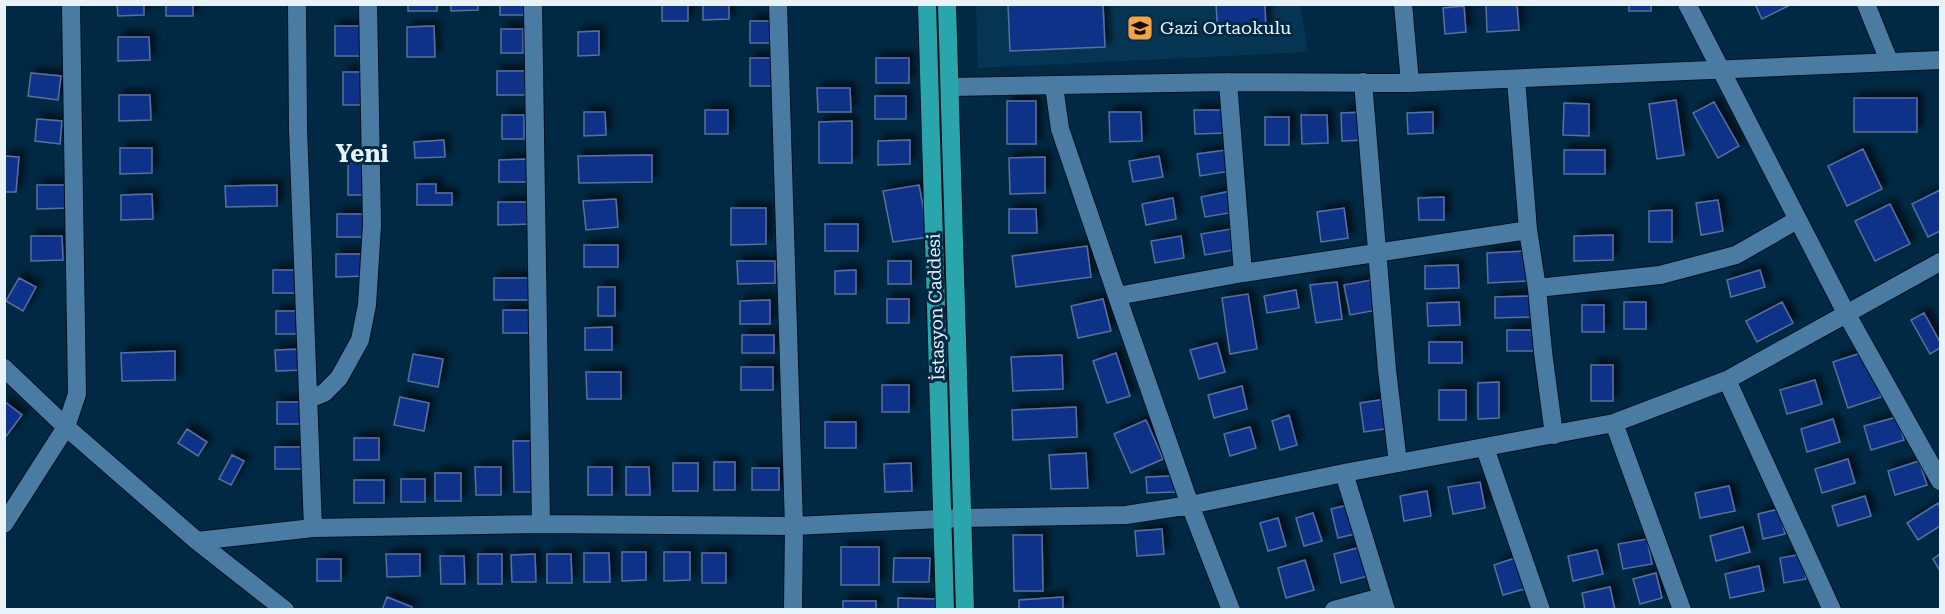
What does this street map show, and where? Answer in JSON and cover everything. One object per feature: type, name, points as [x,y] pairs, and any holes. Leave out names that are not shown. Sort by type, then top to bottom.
[{"type":"main road","name":"İstasyon Caddesi","points":[[927,4],[945,609]]},
{"type":"main road","points":[[947,4],[965,609]]},
{"type":"street","points":[[4,524],[66,427],[76,394],[71,4]]},
{"type":"street","points":[[297,4],[298,129],[313,528]]},
{"type":"street","points":[[309,399],[324,393],[339,378],[360,340],[367,305],[372,225],[368,4]]},
{"type":"street","points":[[533,4],[541,525]]},
{"type":"street","points":[[778,4],[794,526],[793,609]]},
{"type":"street","points":[[1402,4],[1410,83]]},
{"type":"street","points":[[1687,4],[1846,313],[1941,481]]},
{"type":"street","points":[[1866,4],[1889,61]]},
{"type":"street","points":[[950,87],[1228,82],[1410,83],[1941,60]]},
{"type":"street","points":[[1516,79],[1528,230],[1554,435]]},
{"type":"street","points":[[1228,82],[1243,273]]},
{"type":"street","points":[[1363,82],[1387,370],[1398,463]]},
{"type":"street","points":[[1054,86],[1060,129],[1191,505],[1231,609]]},
{"type":"street","points":[[1537,288],[1660,275],[1715,261],[1736,255],[1797,220]]},
{"type":"street","points":[[1117,296],[1243,273],[1528,230]]},
{"type":"street","points":[[197,541],[313,528],[541,525],[794,526],[962,518],[1126,515],[1191,505],[1344,472],[1614,423],[1727,380],[1941,262]]},
{"type":"street","points":[[4,368],[66,427],[197,541],[285,609]]},
{"type":"street","points":[[1727,380],[1832,609]]},
{"type":"street","points":[[1614,423],[1682,609]]},
{"type":"street","points":[[1485,448],[1541,609]]},
{"type":"street","points":[[1334,609],[1384,603],[1344,472]]},
{"type":"shaded area","name":"Gazi Ortaokulu","points":[[976,5],[1300,5],[1308,52],[978,68]]},
{"type":"building","points":[[117,4],[144,4],[144,15],[118,16]]},
{"type":"building","points":[[166,4],[193,4],[193,16],[166,16]]},
{"type":"building","points":[[408,4],[437,4],[437,11],[408,11]]},
{"type":"building","points":[[451,4],[478,4],[478,10],[451,11]]},
{"type":"building","points":[[500,4],[528,4],[528,15],[500,15]]},
{"type":"building","points":[[662,4],[688,4],[688,21],[662,21]]},
{"type":"building","points":[[703,4],[729,4],[729,19],[703,20]]},
{"type":"building","points":[[1103,4],[1105,47],[1010,51],[1008,5]]},
{"type":"building","points":[[1216,4],[1265,4],[1266,33],[1218,36]]},
{"type":"building","points":[[1486,4],[1517,4],[1519,30],[1487,32]]},
{"type":"building","points":[[1629,4],[1651,4],[1651,11],[1629,11]]},
{"type":"building","points":[[1755,4],[1792,4],[1762,19]]},
{"type":"building","points":[[1464,6],[1466,32],[1445,34],[1443,8]]},
{"type":"building","points":[[750,21],[772,21],[772,43],[750,43]]},
{"type":"building","points":[[335,26],[362,26],[362,56],[335,56]]},
{"type":"building","points":[[434,26],[435,57],[407,57],[407,27]]},
{"type":"building","points":[[501,29],[523,29],[523,53],[501,53]]},
{"type":"building","points":[[599,31],[599,55],[578,56],[578,32]]},
{"type":"building","points":[[118,37],[149,37],[150,60],[118,61]]},
{"type":"building","points":[[750,58],[773,58],[773,86],[750,86]]},
{"type":"building","points":[[876,58],[909,58],[909,83],[876,83]]},
{"type":"building","points":[[497,71],[525,71],[525,95],[497,95]]},
{"type":"building","points":[[343,72],[366,72],[366,105],[343,105]]},
{"type":"building","points":[[31,73],[61,76],[58,100],[28,96]]},
{"type":"building","points":[[817,88],[850,88],[851,112],[818,112]]},
{"type":"building","points":[[119,95],[150,95],[151,120],[119,121]]},
{"type":"building","points":[[875,96],[906,96],[906,119],[875,119]]},
{"type":"building","points":[[1854,98],[1917,98],[1917,132],[1854,132]]},
{"type":"building","points":[[1676,100],[1684,155],[1657,159],[1649,104]]},
{"type":"building","points":[[1007,101],[1036,101],[1036,144],[1007,144]]},
{"type":"building","points":[[1714,102],[1739,146],[1718,158],[1693,113]]},
{"type":"building","points":[[1564,103],[1589,104],[1589,136],[1563,135]]},
{"type":"building","points":[[705,110],[728,110],[728,134],[705,134]]},
{"type":"building","points":[[1194,110],[1226,110],[1226,133],[1195,134]]},
{"type":"building","points":[[584,112],[605,112],[606,135],[584,136]]},
{"type":"building","points":[[1109,112],[1141,112],[1142,141],[1110,142]]},
{"type":"building","points":[[1365,112],[1366,140],[1342,141],[1341,113]]},
{"type":"building","points":[[1433,112],[1433,133],[1408,134],[1407,113]]},
{"type":"building","points":[[502,115],[524,115],[524,139],[502,139]]},
{"type":"building","points":[[1301,115],[1327,115],[1328,143],[1302,144]]},
{"type":"building","points":[[1265,117],[1289,117],[1289,145],[1265,145]]},
{"type":"building","points":[[37,119],[62,121],[60,144],[35,141]]},
{"type":"building","points":[[852,121],[852,163],[819,163],[819,122]]},
{"type":"building","points":[[444,140],[445,157],[415,158],[414,142]]},
{"type":"building","points":[[910,140],[910,164],[878,165],[878,141]]},
{"type":"building","points":[[120,148],[152,148],[152,173],[120,174]]},
{"type":"building","points":[[1863,149],[1882,189],[1847,206],[1828,166]]},
{"type":"building","points":[[1226,150],[1230,171],[1200,176],[1197,154]]},
{"type":"building","points":[[1564,150],[1605,150],[1605,174],[1564,174]]},
{"type":"building","points":[[652,155],[652,182],[579,183],[578,156]]},
{"type":"building","points":[[4,156],[19,157],[16,192],[4,192]]},
{"type":"building","points":[[1159,156],[1163,177],[1133,182],[1129,161]]},
{"type":"building","points":[[1045,157],[1045,193],[1010,194],[1009,158]]},
{"type":"building","points":[[528,159],[529,182],[499,182],[499,160]]},
{"type":"building","points":[[348,163],[371,163],[371,195],[348,195]]},
{"type":"building","points":[[417,184],[436,184],[436,193],[452,193],[452,205],[417,205]]},
{"type":"building","points":[[37,185],[69,185],[69,208],[37,209]]},
{"type":"building","points":[[277,185],[277,206],[226,207],[225,186]]},
{"type":"building","points":[[919,185],[929,237],[893,242],[883,191]]},
{"type":"building","points":[[1940,190],[1940,231],[1928,237],[1912,204]]},
{"type":"building","points":[[1231,191],[1235,212],[1205,217],[1201,197]]},
{"type":"building","points":[[152,194],[153,219],[121,220],[121,195]]},
{"type":"building","points":[[1444,197],[1444,220],[1419,220],[1418,198]]},
{"type":"building","points":[[1173,198],[1176,219],[1146,225],[1142,204]]},
{"type":"building","points":[[616,199],[618,227],[586,230],[583,201]]},
{"type":"building","points":[[1718,200],[1723,231],[1701,235],[1696,203]]},
{"type":"building","points":[[498,202],[532,202],[532,224],[498,225]]},
{"type":"building","points":[[1890,204],[1910,244],[1875,261],[1855,221]]},
{"type":"building","points":[[731,208],[766,208],[766,244],[731,245]]},
{"type":"building","points":[[1344,208],[1348,238],[1321,242],[1317,212]]},
{"type":"building","points":[[1009,209],[1036,209],[1037,233],[1009,233]]},
{"type":"building","points":[[1672,210],[1672,242],[1649,242],[1649,211]]},
{"type":"building","points":[[337,214],[365,214],[365,237],[337,237]]},
{"type":"building","points":[[825,224],[858,224],[858,251],[825,251]]},
{"type":"building","points":[[1231,229],[1234,250],[1205,255],[1201,234]]},
{"type":"building","points":[[1613,235],[1613,260],[1574,261],[1574,236]]},
{"type":"building","points":[[31,236],[62,236],[63,260],[31,261]]},
{"type":"building","points":[[1181,236],[1184,258],[1155,263],[1151,241]]},
{"type":"building","points":[[584,245],[618,245],[618,267],[584,267]]},
{"type":"building","points":[[1087,246],[1091,277],[1016,287],[1012,256]]},
{"type":"building","points":[[1526,251],[1527,281],[1488,283],[1487,253]]},
{"type":"building","points":[[336,254],[366,254],[366,276],[336,277]]},
{"type":"building","points":[[737,261],[775,261],[775,283],[738,284]]},
{"type":"building","points":[[888,261],[911,261],[911,284],[888,284]]},
{"type":"building","points":[[1458,265],[1459,288],[1425,289],[1425,266]]},
{"type":"building","points":[[273,270],[302,270],[302,293],[273,293]]},
{"type":"building","points":[[856,270],[856,294],[835,294],[835,271]]},
{"type":"building","points":[[1760,270],[1765,287],[1731,297],[1727,280]]},
{"type":"building","points":[[19,278],[36,287],[23,311],[6,301]]},
{"type":"building","points":[[494,278],[529,278],[530,300],[494,300]]},
{"type":"building","points":[[1371,280],[1377,310],[1350,315],[1344,285]]},
{"type":"building","points":[[1337,282],[1342,319],[1316,323],[1310,285]]},
{"type":"building","points":[[598,287],[615,287],[615,316],[598,316]]},
{"type":"building","points":[[1296,290],[1299,308],[1267,313],[1264,296]]},
{"type":"building","points":[[1248,294],[1257,349],[1230,354],[1222,298]]},
{"type":"building","points":[[1532,296],[1533,317],[1495,318],[1495,297]]},
{"type":"building","points":[[887,299],[909,299],[909,323],[887,323]]},
{"type":"building","points":[[1103,299],[1111,331],[1078,338],[1071,306]]},
{"type":"building","points":[[770,300],[770,324],[740,324],[740,301]]},
{"type":"building","points":[[1459,302],[1460,325],[1428,326],[1427,303]]},
{"type":"building","points":[[1624,302],[1646,302],[1646,329],[1624,329]]},
{"type":"building","points":[[1782,302],[1793,323],[1757,342],[1746,321]]},
{"type":"building","points":[[1582,305],[1604,305],[1604,332],[1582,332]]},
{"type":"building","points":[[503,310],[533,310],[533,333],[503,333]]},
{"type":"building","points":[[276,311],[305,311],[305,334],[276,334]]},
{"type":"building","points":[[1924,313],[1940,342],[1940,348],[1930,354],[1911,320]]},
{"type":"building","points":[[612,327],[612,350],[585,350],[585,328]]},
{"type":"building","points":[[1507,330],[1534,330],[1534,351],[1507,351]]},
{"type":"building","points":[[742,335],[774,335],[774,353],[742,353]]},
{"type":"building","points":[[1429,342],[1462,342],[1462,363],[1429,363]]},
{"type":"building","points":[[1217,343],[1225,372],[1199,379],[1190,350]]},
{"type":"building","points":[[305,349],[305,370],[276,371],[275,350]]},
{"type":"building","points":[[175,351],[175,380],[122,381],[121,353]]},
{"type":"building","points":[[1867,351],[1881,397],[1848,408],[1833,362]]},
{"type":"building","points":[[1116,353],[1130,396],[1107,403],[1093,361]]},
{"type":"building","points":[[413,354],[443,359],[438,387],[408,381]]},
{"type":"building","points":[[1062,355],[1063,389],[1013,391],[1011,357]]},
{"type":"building","points":[[1591,365],[1613,365],[1613,401],[1591,401]]},
{"type":"building","points":[[741,367],[773,367],[773,390],[741,390]]},
{"type":"building","points":[[586,372],[621,372],[621,399],[587,399]]},
{"type":"building","points":[[1815,380],[1822,404],[1787,414],[1780,390]]},
{"type":"building","points":[[1499,382],[1499,418],[1478,419],[1478,383]]},
{"type":"building","points":[[882,385],[909,385],[909,412],[882,412]]},
{"type":"building","points":[[1242,386],[1247,409],[1214,418],[1208,395]]},
{"type":"building","points":[[1439,390],[1466,390],[1466,420],[1439,420]]},
{"type":"building","points":[[400,397],[429,403],[424,431],[394,425]]},
{"type":"building","points":[[1386,399],[1391,428],[1364,432],[1360,403]]},
{"type":"building","points":[[4,401],[22,415],[4,439]]},
{"type":"building","points":[[277,402],[306,402],[306,424],[277,424]]},
{"type":"building","points":[[1076,407],[1077,437],[1013,440],[1012,410]]},
{"type":"building","points":[[1289,415],[1297,445],[1280,450],[1272,421]]},
{"type":"building","points":[[1897,417],[1904,440],[1871,450],[1864,426]]},
{"type":"building","points":[[1833,419],[1840,442],[1807,452],[1801,429]]},
{"type":"building","points":[[1146,420],[1163,459],[1131,473],[1114,434]]},
{"type":"building","points":[[825,422],[856,422],[856,448],[825,448]]},
{"type":"building","points":[[1250,427],[1256,448],[1230,456],[1224,434]]},
{"type":"building","points":[[187,429],[207,442],[198,456],[178,443]]},
{"type":"building","points":[[354,438],[379,438],[379,460],[354,460]]},
{"type":"building","points":[[513,441],[539,441],[539,492],[514,492]]},
{"type":"building","points":[[275,447],[303,447],[303,469],[275,469]]},
{"type":"building","points":[[1086,453],[1088,488],[1051,489],[1049,455]]},
{"type":"building","points":[[232,455],[244,461],[231,485],[219,479]]},
{"type":"building","points":[[1848,459],[1855,483],[1822,493],[1815,469]]},
{"type":"building","points":[[1919,461],[1927,485],[1895,495],[1888,471]]},
{"type":"building","points":[[714,462],[735,462],[735,490],[714,490]]},
{"type":"building","points":[[673,463],[698,463],[698,491],[673,491]]},
{"type":"building","points":[[911,463],[912,491],[885,492],[884,464]]},
{"type":"building","points":[[475,467],[501,467],[501,495],[476,495]]},
{"type":"building","points":[[588,467],[612,467],[612,495],[588,495]]},
{"type":"building","points":[[626,467],[649,467],[650,495],[626,495]]},
{"type":"building","points":[[752,468],[779,468],[779,490],[752,490]]},
{"type":"building","points":[[435,473],[461,473],[461,501],[435,501]]},
{"type":"building","points":[[1174,476],[1175,492],[1147,493],[1146,477]]},
{"type":"building","points":[[401,479],[425,479],[425,502],[401,502]]},
{"type":"building","points":[[354,480],[384,480],[384,503],[354,503]]},
{"type":"building","points":[[1480,482],[1485,508],[1453,514],[1448,487]]},
{"type":"building","points":[[1729,486],[1735,511],[1700,518],[1695,493]]},
{"type":"building","points":[[1427,491],[1431,516],[1404,521],[1400,496]]},
{"type":"building","points":[[1865,496],[1871,516],[1838,526],[1832,506]]},
{"type":"building","points":[[1938,503],[1940,526],[1918,540],[1907,523]]},
{"type":"building","points":[[1348,505],[1355,534],[1338,538],[1331,509]]},
{"type":"building","points":[[1779,509],[1785,534],[1763,539],[1758,514]]},
{"type":"building","points":[[1313,513],[1322,541],[1304,546],[1296,518]]},
{"type":"building","points":[[1278,518],[1286,546],[1268,551],[1260,523]]},
{"type":"building","points":[[1743,527],[1750,552],[1716,561],[1710,536]]},
{"type":"building","points":[[1162,529],[1164,554],[1137,556],[1135,531]]},
{"type":"building","points":[[1013,535],[1042,535],[1043,591],[1014,591]]},
{"type":"building","points":[[1647,539],[1652,564],[1623,569],[1618,544]]},
{"type":"building","points":[[841,547],[879,547],[879,585],[841,585]]},
{"type":"building","points":[[1361,547],[1368,576],[1341,583],[1334,554]]},
{"type":"building","points":[[1597,550],[1603,574],[1573,581],[1568,556]]},
{"type":"building","points":[[622,552],[646,552],[646,580],[622,581]]},
{"type":"building","points":[[664,552],[690,552],[690,580],[664,581]]},
{"type":"building","points":[[584,553],[609,553],[610,582],[584,582]]},
{"type":"building","points":[[702,553],[726,553],[726,583],[702,583]]},
{"type":"building","points":[[386,554],[420,554],[420,576],[387,577]]},
{"type":"building","points":[[478,554],[502,554],[502,584],[478,584]]},
{"type":"building","points":[[535,554],[536,582],[512,582],[511,555]]},
{"type":"building","points":[[547,554],[571,554],[572,583],[547,583]]},
{"type":"building","points":[[1802,554],[1806,579],[1784,583],[1780,558]]},
{"type":"building","points":[[1940,554],[1940,571],[1933,559]]},
{"type":"building","points":[[440,556],[464,556],[465,584],[441,584]]},
{"type":"building","points":[[1518,557],[1528,588],[1503,595],[1494,565]]},
{"type":"building","points":[[894,558],[930,558],[929,582],[893,582]]},
{"type":"building","points":[[317,559],[341,559],[341,581],[317,581]]},
{"type":"building","points":[[1305,560],[1314,590],[1286,598],[1278,568]]},
{"type":"building","points":[[1759,566],[1764,591],[1730,598],[1725,574]]},
{"type":"building","points":[[1656,573],[1662,598],[1640,604],[1633,579]]},
{"type":"building","points":[[1610,587],[1615,610],[1585,610],[1582,593]]},
{"type":"building","points":[[387,597],[412,607],[411,610],[382,610]]},
{"type":"building","points":[[1063,597],[1063,610],[1019,610],[1019,600]]},
{"type":"building","points":[[898,598],[936,599],[936,610],[898,610]]},
{"type":"building","points":[[843,601],[876,601],[876,610],[843,610]]},
{"type":"place","name":"Gazi Ortaokulu","points":[[1140,28]]},
{"type":"district","name":"Yeni","points":[[362,154]]}]
